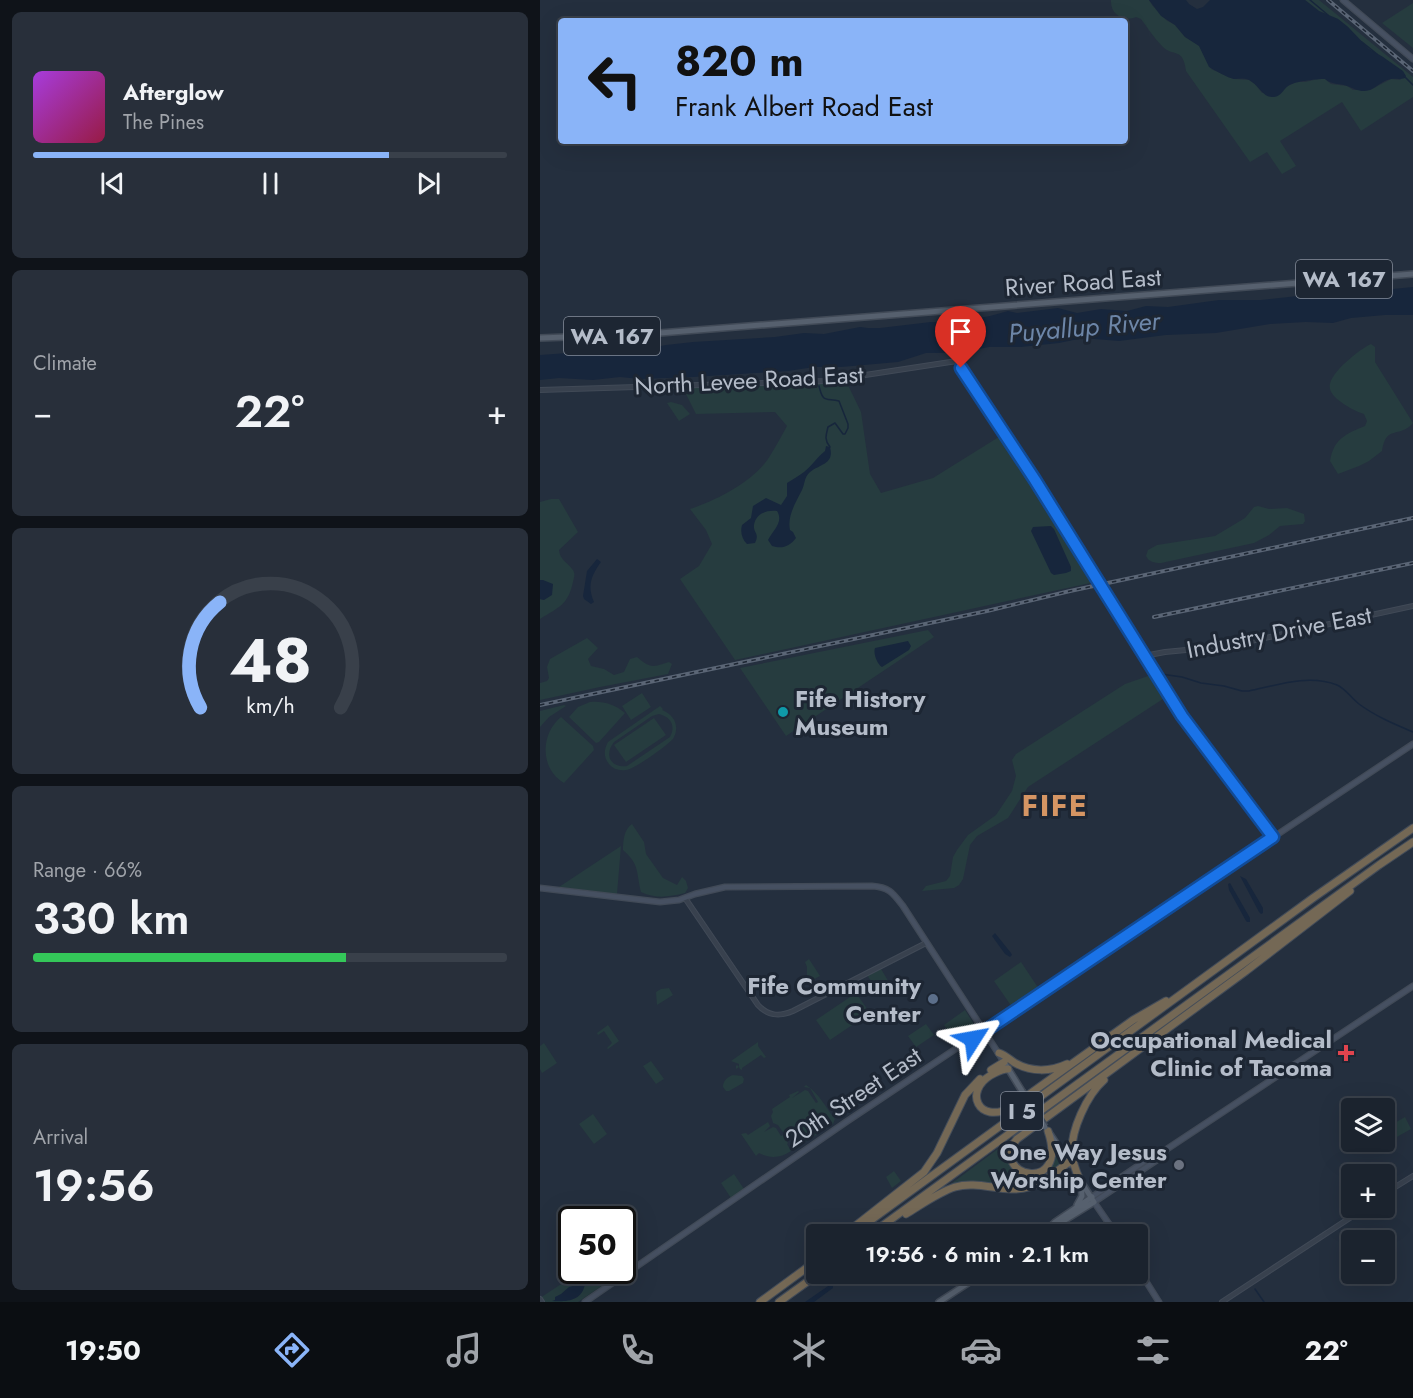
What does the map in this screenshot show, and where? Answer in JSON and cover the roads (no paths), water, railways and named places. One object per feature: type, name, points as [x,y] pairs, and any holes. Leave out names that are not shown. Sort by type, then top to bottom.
[{"type":"highway","name":"I 5","points":[[866,1224],[1313,898],[1413,828]]},
{"type":"highway","name":"I 5","points":[[887,1224],[1413,842]]},
{"type":"highway","points":[[1047,1129],[1052,1149],[1048,1165],[1044,1170],[1034,1174],[1024,1173],[1012,1161],[1012,1147],[1017,1139],[1227,985],[1347,894],[1379,865]]},
{"type":"highway","points":[[1080,1180],[1073,1160],[1073,1142],[1084,1106],[1091,1094],[1106,1078],[1181,1023],[1227,985]]},
{"type":"highway","points":[[1008,1069],[999,1070],[981,1082],[978,1088],[976,1095],[978,1102],[988,1112],[998,1113],[1010,1108],[1133,1020],[1192,987]]},
{"type":"highway","points":[[999,1053],[1021,1066],[1044,1070],[1059,1067],[1090,1051]]},
{"type":"highway","points":[[858,1224],[924,1172],[937,1153],[969,1089],[1004,1062]]},
{"type":"highway","points":[[890,1224],[954,1187],[1024,1188],[1039,1183],[1069,1162]]},
{"type":"highway","points":[[760,1302],[806,1268]]},
{"type":"highway","points":[[779,1302],[806,1283]]},
{"type":"main road","points":[[1343,0],[1413,59]]},
{"type":"main road","name":"River Road East","points":[[540,338],[647,334],[1413,274]]},
{"type":"main road","name":"20th Street East","points":[[585,1302],[846,1122],[1413,744]]},
{"type":"main road","points":[[540,888],[660,902],[670,902],[725,887],[866,886],[882,887],[891,891],[985,1031],[1109,1224]]},
{"type":"main road","points":[[1060,1224],[1154,1155],[1161,1153],[1413,986]]},
{"type":"main road","points":[[1071,1211],[1080,1202],[1082,1196],[1080,1180]]},
{"type":"main road","points":[[1054,1224],[1093,1199]]},
{"type":"main road","points":[[939,1302],[967,1284]]},
{"type":"main road","points":[[1148,1284],[1159,1302]]},
{"type":"street","name":"North Levee Road East","points":[[540,390],[826,381],[957,362],[1035,480],[1144,656]]},
{"type":"street","name":"Industry Drive East","points":[[1144,656],[1228,646],[1413,606]]},
{"type":"street","points":[[1144,656],[1182,716],[1273,837]]},
{"type":"street","points":[[685,898],[758,1005],[766,1012],[775,1015],[784,1015],[793,1011],[926,943]]},
{"type":"street","points":[[1395,1187],[1413,1176]]},
{"type":"street","points":[[1222,1302],[1350,1218]]},
{"type":"water","points":[[1149,0],[1186,0],[1197,9],[1210,0],[1305,0],[1319,11],[1338,19],[1369,49],[1403,71],[1406,76],[1403,79],[1388,80],[1364,91],[1325,79],[1306,81],[1291,84],[1278,95],[1270,97],[1250,80],[1234,79],[1209,67],[1199,46],[1161,16]]},
{"type":"water","name":"Puyallup River","points":[[1413,287],[1413,315],[1351,318],[1333,323],[1270,324],[1216,333],[1166,335],[1119,341],[1083,338],[1021,347],[989,347],[957,353],[926,353],[898,362],[814,367],[788,371],[640,379],[620,377],[593,380],[559,378],[540,380],[540,355],[591,354],[693,342],[804,333],[824,334],[860,327],[880,328],[931,322],[956,322],[1008,311],[1017,313],[1058,308],[1077,313],[1101,309],[1127,311],[1146,306],[1168,307],[1219,300],[1261,300],[1298,296],[1312,299],[1321,295],[1337,297]]},
{"type":"water","points":[[826,446],[830,447],[831,453],[828,461],[807,475],[791,514],[790,530],[796,538],[785,546],[772,546],[768,540],[777,526],[779,515],[777,511],[769,511],[762,513],[755,521],[754,530],[757,535],[755,543],[747,544],[741,528],[751,518],[753,506],[766,498],[781,505],[787,496],[787,483],[807,470],[825,451]]},
{"type":"water","points":[[1051,526],[1071,567],[1071,571],[1066,573],[1054,575],[1051,573],[1031,531],[1033,527]]},
{"type":"water","points":[[597,559],[601,562],[591,581],[594,602],[591,604],[583,596],[587,571]]},
{"type":"water","points":[[540,580],[553,584],[552,595],[544,600],[540,599]]},
{"type":"water","points":[[908,641],[911,646],[909,650],[882,667],[880,666],[875,655],[875,648]]},
{"type":"water","points":[[1240,876],[1246,879],[1263,908],[1263,913],[1259,912]]},
{"type":"water","points":[[1230,883],[1250,918],[1250,922],[1246,921],[1229,890],[1228,884]]},
{"type":"water","points":[[995,933],[1011,953],[1010,957],[1005,954],[992,936]]},
{"type":"water","points":[[585,1284],[581,1294],[577,1297],[552,1301],[569,1287]]},
{"type":"water","points":[[831,1284],[833,1286],[814,1302],[805,1302]]},
{"type":"waterway","points":[[1310,0],[1328,15]]},
{"type":"waterway","points":[[1362,42],[1377,54]]},
{"type":"waterway","points":[[1404,76],[1413,85]]},
{"type":"waterway","points":[[819,386],[823,397],[839,401],[848,424],[845,434],[835,423],[828,427],[826,440],[830,447]]},
{"type":"waterway","points":[[1161,674],[1242,691],[1304,680],[1326,682],[1337,685],[1372,712],[1413,732]]},
{"type":"waterway","points":[[1255,1289],[1264,1302]]},
{"type":"railway","points":[[1328,0],[1413,71]]},
{"type":"railway","points":[[540,705],[1413,518]]},
{"type":"railway","points":[[1154,617],[1413,563]]},
{"type":"place","name":"Fife History Museum","points":[[783,712]]},
{"type":"place","name":"Fife Community Center","points":[[933,999]]},
{"type":"place","name":"Occupational Medical Clinic of Tacoma","points":[[1346,1053]]},
{"type":"place","name":"One Way Jesus Worship Center","points":[[1179,1165]]},
{"type":"district","name":"FIFE","points":[[1055,805]]}]
